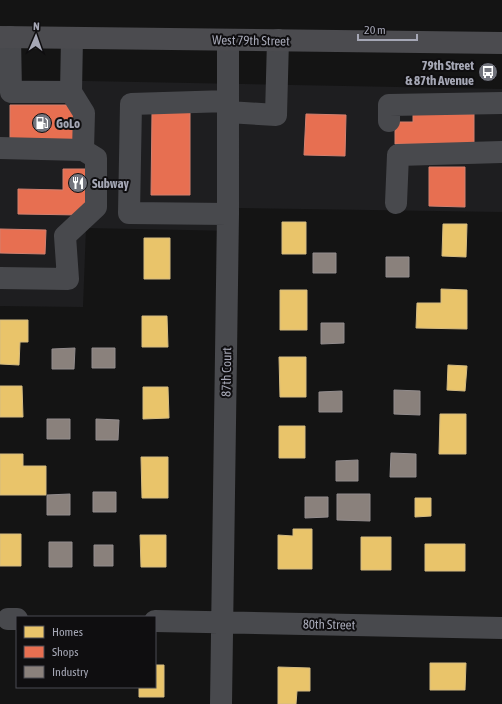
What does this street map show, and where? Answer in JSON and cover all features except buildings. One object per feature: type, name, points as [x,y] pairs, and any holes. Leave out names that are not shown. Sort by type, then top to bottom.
[{"type":"main road","name":"West 79th Street","points":[[5,37],[502,43]]},
{"type":"street","points":[[5,37],[5,95],[71,92]]},
{"type":"street","points":[[72,38],[71,92],[84,114],[83,150]]},
{"type":"street","name":"87th Court","points":[[221,704],[228,214],[228,40]]},
{"type":"street","points":[[228,214],[129,213],[131,104],[228,106],[276,115],[278,40]]},
{"type":"street","points":[[389,121],[389,105],[502,103]]},
{"type":"street","points":[[0,148],[83,150],[96,158],[96,207],[66,236],[68,279],[0,278]]},
{"type":"street","points":[[396,203],[398,154],[502,152]]},
{"type":"street","name":"80th Street","points":[[156,621],[502,628]]},
{"type":"shaded area","points":[[0,80],[502,89],[502,212],[237,208],[236,231],[86,228],[83,307],[0,306]]},
{"type":"place","name":"79th Street & 87th Avenue","points":[[488,72]]},
{"type":"place","name":"GoLo","points":[[42,123]]},
{"type":"place","name":"Subway","points":[[78,183]]}]
